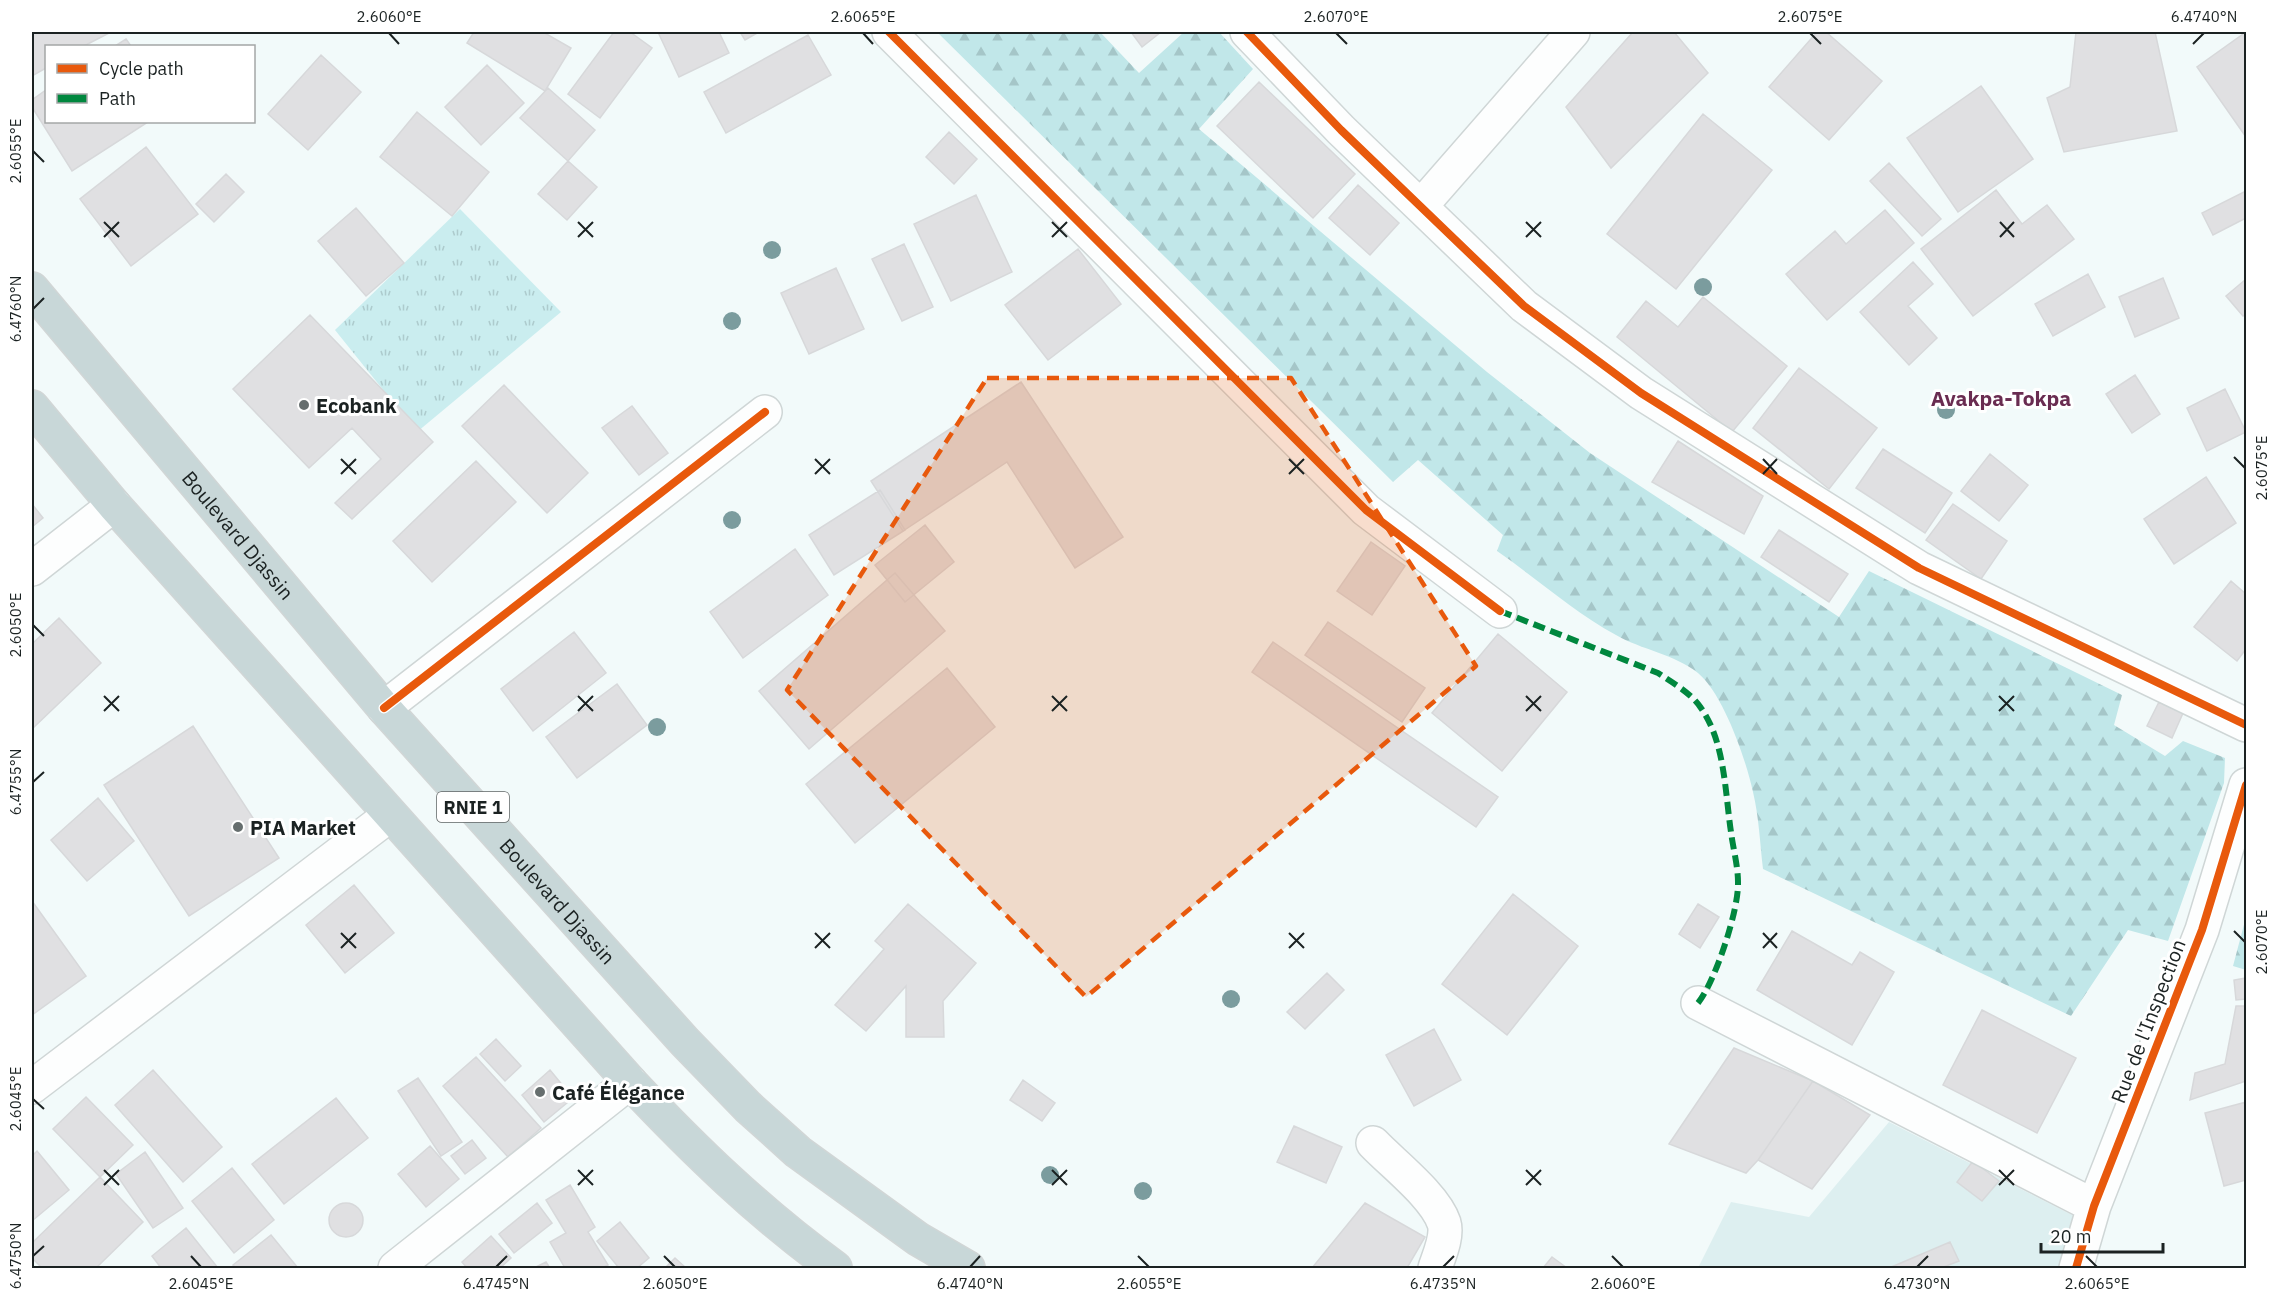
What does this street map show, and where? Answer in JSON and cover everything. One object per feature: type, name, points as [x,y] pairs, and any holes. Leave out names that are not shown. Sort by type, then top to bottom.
[{"type":"highway","name":"Boulevard Djassin","points":[[32,289],[384,708],[686,1042],[748,1107],[798,1152],[857,1197],[918,1239],[968,1269]]},
{"type":"highway","points":[[32,406],[114,505],[630,1082],[688,1144],[742,1194],[835,1269]]},
{"type":"street","points":[[888,32],[1366,510],[1500,611]]},
{"type":"street","points":[[1247,32],[1341,130],[1524,306],[1651,399],[1919,567],[2247,725]]},
{"type":"street","points":[[1421,206],[1573,32]]},
{"type":"street","points":[[384,708],[765,412]]},
{"type":"street","points":[[32,569],[114,505]]},
{"type":"street","name":"Rue de l'Inspection","points":[[2076,1269],[2094,1206],[2202,930],[2247,785]]},
{"type":"street","points":[[32,1087],[390,815]]},
{"type":"street","points":[[1698,1003],[2094,1206]]},
{"type":"street","points":[[403,1266],[630,1082]]},
{"type":"street","points":[[1373,1143],[1431,1202],[1444,1224],[1442,1247],[1436,1269]]},
{"type":"highlighted area","points":[[987,378],[1291,378],[1476,666],[1086,997],[787,690]]},
{"type":"shaded area","points":[[1889,1122],[2074,1216],[2060,1268],[1698,1268],[1731,1202],[1809,1217]]},
{"type":"green space","points":[[937,32],[1100,32],[1139,73],[1184,32],[1219,32],[1253,69],[1199,129],[1487,372],[1590,453],[1839,617],[1869,571],[2122,695],[2114,725],[2165,756],[2183,741],[2225,758],[2224,783],[2168,941],[2128,930],[2071,1016],[1763,869],[1757,811],[1745,763],[1733,729],[1708,683],[1698,673],[1679,661],[1626,640],[1600,626],[1497,551],[1503,535],[1418,460],[1393,482]]},
{"type":"green space","points":[[460,209],[561,312],[417,432],[335,330]]},
{"type":"green space","points":[[2246,917],[2246,970],[2233,966]]},
{"type":"building","points":[[32,32],[111,32],[86,45],[45,45],[45,69],[32,76]]},
{"type":"building","points":[[474,32],[543,32],[571,48],[545,91],[467,43]]},
{"type":"building","points":[[614,32],[630,32],[652,48],[600,118],[568,94]]},
{"type":"building","points":[[658,32],[719,32],[729,53],[679,77]]},
{"type":"building","points":[[740,32],[759,32],[745,40]]},
{"type":"building","points":[[1131,32],[1161,32],[1142,47]]},
{"type":"building","points":[[1633,32],[1674,32],[1708,73],[1611,168],[1566,107]]},
{"type":"building","points":[[1817,32],[1826,32],[1882,81],[1829,140],[1769,87]]},
{"type":"building","points":[[2076,32],[2155,32],[2177,131],[2064,152],[2047,98],[2070,87]]},
{"type":"building","points":[[2246,32],[2246,137],[2197,67]]},
{"type":"building","points":[[808,35],[831,75],[726,133],[704,92]]},
{"type":"building","points":[[126,39],[130,45],[117,45]]},
{"type":"building","points":[[321,55],[361,92],[308,150],[268,114]]},
{"type":"building","points":[[487,65],[524,103],[481,145],[445,107]]},
{"type":"building","points":[[1259,82],[1355,174],[1313,218],[1217,126]]},
{"type":"building","points":[[1981,86],[2033,159],[1958,212],[1907,138]]},
{"type":"building","points":[[548,88],[595,130],[568,161],[520,118]]},
{"type":"building","points":[[45,91],[45,123],[146,123],[72,171],[32,107],[32,100]]},
{"type":"building","points":[[417,112],[489,172],[452,216],[380,157]]},
{"type":"building","points":[[1703,114],[1772,170],[1676,289],[1607,234]]},
{"type":"building","points":[[949,132],[977,159],[954,184],[926,157]]},
{"type":"building","points":[[146,147],[198,214],[131,266],[80,199]]},
{"type":"building","points":[[568,161],[597,187],[567,220],[538,194]]},
{"type":"building","points":[[1889,163],[1941,219],[1922,236],[1870,181]]},
{"type":"building","points":[[226,174],[244,192],[214,222],[196,204]]},
{"type":"building","points":[[1358,185],[1399,223],[1370,255],[1329,218]]},
{"type":"building","points":[[1996,190],[2022,224],[2047,205],[2074,239],[1973,316],[1921,249]]},
{"type":"building","points":[[2246,191],[2246,218],[2213,235],[2202,213]]},
{"type":"building","points":[[976,195],[1012,272],[951,301],[914,224]]},
{"type":"building","points":[[356,208],[404,263],[366,296],[318,241]]},
{"type":"building","points":[[1885,210],[1914,243],[1827,320],[1786,274],[1835,231],[1846,244]]},
{"type":"building","points":[[904,244],[933,307],[902,321],[872,259]]},
{"type":"building","points":[[1078,249],[1121,304],[1048,360],[1005,305]]},
{"type":"building","points":[[1913,262],[1933,284],[1908,306],[1937,338],[1909,365],[1860,312]]},
{"type":"building","points":[[836,268],[864,329],[809,354],[781,293]]},
{"type":"building","points":[[2088,274],[2105,307],[2053,336],[2035,304]]},
{"type":"building","points":[[2163,278],[2179,318],[2135,337],[2119,297]]},
{"type":"building","points":[[2246,279],[2246,314],[2243,316],[2226,296]]},
{"type":"building","points":[[1703,297],[1787,366],[1732,432],[1617,337],[1646,301],[1678,327]]},
{"type":"building","points":[[310,315],[433,442],[352,519],[335,503],[381,459],[352,428],[309,468],[233,389]]},
{"type":"building","points":[[1799,368],[1877,428],[1829,489],[1753,428]]},
{"type":"building","points":[[2135,375],[2160,414],[2132,433],[2106,394]]},
{"type":"building","points":[[1021,382],[1123,537],[1075,568],[1007,462],[903,531],[871,481]]},
{"type":"building","points":[[504,385],[588,473],[547,513],[462,426]]},
{"type":"building","points":[[2225,389],[2246,432],[2207,451],[2187,408]]},
{"type":"building","points":[[632,406],[668,453],[639,475],[602,428]]},
{"type":"building","points":[[1678,441],[1763,496],[1744,534],[1652,482]]},
{"type":"building","points":[[1883,449],[1952,493],[1925,533],[1856,488]]},
{"type":"building","points":[[1990,454],[2028,485],[1999,521],[1961,491]]},
{"type":"building","points":[[476,461],[516,502],[432,582],[393,541]]},
{"type":"building","points":[[2206,477],[2236,523],[2174,564],[2144,519]]},
{"type":"building","points":[[880,490],[905,530],[834,575],[809,535]]},
{"type":"building","points":[[32,504],[43,518],[32,527]]},
{"type":"building","points":[[1953,504],[2007,541],[1981,579],[1926,540]]},
{"type":"building","points":[[925,525],[954,562],[905,602],[875,565]]},
{"type":"building","points":[[1779,530],[1848,574],[1829,602],[1761,557]]},
{"type":"building","points":[[1371,542],[1405,566],[1372,615],[1337,591]]},
{"type":"building","points":[[795,549],[828,595],[743,658],[710,612]]},
{"type":"building","points":[[895,573],[945,631],[809,749],[759,691]]},
{"type":"building","points":[[2231,581],[2246,594],[2246,649],[2237,661],[2194,627]]},
{"type":"building","points":[[59,618],[101,663],[32,729],[32,644]]},
{"type":"building","points":[[1328,622],[1425,688],[1402,722],[1305,655]]},
{"type":"building","points":[[574,632],[606,673],[533,731],[501,689]]},
{"type":"building","points":[[1498,634],[1567,692],[1502,771],[1432,713]]},
{"type":"building","points":[[1273,642],[1498,797],[1476,827],[1252,672]]},
{"type":"building","points":[[947,668],[995,727],[855,843],[806,784]]},
{"type":"building","points":[[617,684],[647,725],[577,778],[546,737]]},
{"type":"building","points":[[2159,702],[2183,713],[2172,738],[2147,726]]},
{"type":"building","points":[[193,726],[279,858],[189,916],[104,785]]},
{"type":"building","points":[[98,798],[134,841],[87,881],[51,840]]},
{"type":"building","points":[[354,885],[394,933],[345,973],[306,925]]},
{"type":"building","points":[[1513,894],[1578,946],[1507,1035],[1442,984]]},
{"type":"building","points":[[32,901],[86,976],[32,1015]]},
{"type":"building","points":[[908,904],[976,963],[943,1001],[944,1037],[906,1037],[906,986],[866,1031],[835,1005],[884,949],[875,941]]},
{"type":"building","points":[[1698,904],[1719,917],[1700,948],[1679,934]]},
{"type":"building","points":[[1792,931],[1852,965],[1860,952],[1894,972],[1852,1045],[1757,990]]},
{"type":"building","points":[[1327,973],[1344,990],[1305,1029],[1287,1012]]},
{"type":"building","points":[[2246,978],[2246,999],[2236,1000],[2234,980]]},
{"type":"building","points":[[2236,1006],[2246,1006],[2246,1081],[2190,1100],[2195,1073],[2225,1064]]},
{"type":"building","points":[[1982,1010],[2076,1058],[2037,1133],[1943,1085]]},
{"type":"building","points":[[1434,1029],[1461,1080],[1414,1106],[1386,1055]]},
{"type":"building","points":[[496,1039],[521,1066],[505,1081],[480,1054]]},
{"type":"building","points":[[1734,1048],[1813,1081],[1758,1160],[1746,1173],[1669,1144]]},
{"type":"building","points":[[476,1057],[541,1128],[508,1157],[443,1086]]},
{"type":"building","points":[[153,1070],[222,1147],[183,1182],[115,1105]]},
{"type":"building","points":[[550,1070],[573,1098],[544,1122],[522,1095]]},
{"type":"building","points":[[418,1078],[462,1142],[441,1156],[398,1091]]},
{"type":"building","points":[[1023,1080],[1055,1103],[1042,1121],[1010,1100]]},
{"type":"building","points":[[1813,1081],[1870,1115],[1812,1189],[1758,1160]]},
{"type":"building","points":[[86,1097],[133,1145],[100,1177],[53,1129]]},
{"type":"building","points":[[336,1098],[368,1138],[284,1204],[252,1164]]},
{"type":"building","points":[[2246,1102],[2246,1180],[2224,1186],[2205,1113]]},
{"type":"building","points":[[1294,1126],[1342,1147],[1326,1183],[1277,1162]]},
{"type":"building","points":[[472,1140],[486,1158],[465,1174],[451,1156]]},
{"type":"building","points":[[430,1146],[459,1179],[426,1207],[398,1174]]},
{"type":"building","points":[[37,1151],[69,1190],[32,1221],[32,1156]]},
{"type":"building","points":[[145,1152],[183,1208],[153,1228],[116,1174]]},
{"type":"building","points":[[1973,1161],[1999,1181],[1982,1201],[1957,1182]]},
{"type":"building","points":[[232,1168],[274,1220],[234,1253],[192,1201]]},
{"type":"building","points":[[100,1177],[143,1222],[96,1268],[42,1268],[32,1258],[32,1243]]},
{"type":"building","points":[[570,1185],[595,1227],[588,1232],[608,1265],[602,1268],[565,1268],[550,1242],[566,1233],[546,1200]]},
{"type":"building","points":[[346,1203],[358,1208],[363,1220],[358,1232],[346,1237],[334,1232],[329,1220],[334,1208]]},
{"type":"building","points":[[537,1203],[552,1223],[514,1253],[499,1234]]},
{"type":"building","points":[[1365,1203],[1425,1237],[1407,1268],[1312,1268]]},
{"type":"building","points":[[620,1222],[649,1258],[637,1268],[619,1268],[597,1241]]},
{"type":"building","points":[[186,1228],[218,1268],[161,1268],[152,1256]]},
{"type":"building","points":[[271,1235],[298,1268],[236,1268],[233,1265]]},
{"type":"building","points":[[491,1236],[511,1258],[500,1268],[467,1268],[462,1262]]},
{"type":"building","points":[[1950,1242],[1959,1261],[1941,1268],[1889,1268]]},
{"type":"building","points":[[1552,1257],[1567,1268],[1543,1268]]},
{"type":"building","points":[[675,1258],[686,1268],[665,1268]]},
{"type":"building","points":[[546,1262],[550,1268],[534,1268]]},
{"type":"marked path","points":[[1500,611],[1658,673],[1692,698],[1709,721],[1723,768],[1738,882],[1735,910],[1725,945],[1712,979],[1698,1003]]},
{"type":"cycle path","points":[[889,32],[1366,510],[1500,611]]},
{"type":"cycle path","points":[[1247,32],[1341,130],[1524,306],[1641,393],[1919,568],[2246,725]]},
{"type":"cycle path","points":[[384,708],[765,412]]},
{"type":"cycle path","points":[[2076,1268],[2094,1206],[2202,930],[2246,785]]},
{"type":"place","name":"Ecobank","points":[[304,405]]},
{"type":"place","name":"PIA Market","points":[[238,827]]},
{"type":"place","name":"Café Élégance","points":[[540,1092]]},
{"type":"district","name":"Avakpa-Tokpa","points":[[2001,398]]}]
